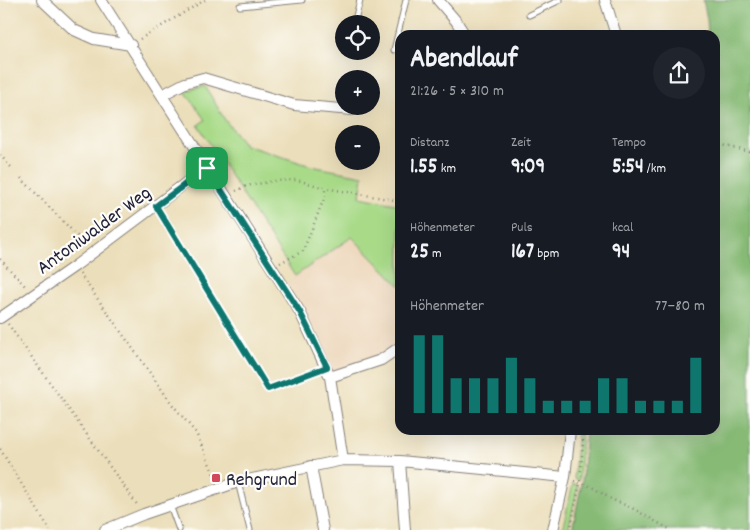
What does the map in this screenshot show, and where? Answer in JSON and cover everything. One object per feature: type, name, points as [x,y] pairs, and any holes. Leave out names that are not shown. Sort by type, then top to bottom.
[{"type":"street","points":[[42,0],[74,30],[94,39],[131,45]]},
{"type":"street","points":[[101,0],[300,312],[328,372],[344,460]]},
{"type":"street","points":[[438,0],[462,30]]},
{"type":"street","points":[[605,0],[615,30]]},
{"type":"street","points":[[162,95],[185,83],[204,78],[294,105],[335,109]]},
{"type":"street","name":"Antoniwalder Weg","points":[[1,317],[75,266],[207,168]]},
{"type":"street","points":[[328,372],[380,360],[395,350]]},
{"type":"street","points":[[553,530],[566,477],[570,435]]},
{"type":"street","points":[[106,530],[144,514],[238,482],[344,460],[400,460],[566,477]]},
{"type":"street","points":[[400,460],[405,530]]},
{"type":"street","points":[[311,466],[323,530]]},
{"type":"lane","points":[[240,6],[302,0]]},
{"type":"lane","points":[[356,15],[360,0]]},
{"type":"lane","points":[[399,30],[406,0]]},
{"type":"lane","points":[[529,15],[560,0]]},
{"type":"lane","points":[[394,50],[395,46]]},
{"type":"lane","points":[[238,482],[250,530]]},
{"type":"lane","points":[[170,505],[179,530]]},
{"type":"path","points":[[131,45],[205,0]]},
{"type":"path","points":[[720,144],[750,152]]},
{"type":"path","points":[[0,156],[11,167]]},
{"type":"path","points":[[21,178],[94,252]]},
{"type":"path","points":[[226,197],[246,186],[274,181],[297,180],[325,188],[395,200]]},
{"type":"path","points":[[272,268],[303,250],[325,196],[325,188]]},
{"type":"path","points":[[156,206],[268,389],[328,372]]},
{"type":"path","points":[[0,259],[34,295]]},
{"type":"path","points":[[75,266],[172,404],[196,433],[220,488]]},
{"type":"path","points":[[1,317],[144,514]]},
{"type":"path","points":[[570,530],[580,483],[584,435]]},
{"type":"path","points":[[0,449],[50,530]]},
{"type":"path","points":[[580,483],[592,487],[671,530]]},
{"type":"shaded area","points":[[352,237],[395,281],[395,344],[379,356],[333,372],[303,310],[287,282]]},
{"type":"green space","points":[[703,0],[750,0],[750,530],[572,530],[582,482],[586,435],[720,435],[720,30],[708,30]]},
{"type":"green space","points":[[205,86],[225,120],[245,145],[311,166],[363,176],[360,197],[395,204],[395,281],[352,237],[295,276],[198,125],[205,120],[185,91]]},
{"type":"green space","points":[[578,435],[582,435],[579,480],[574,479]]},
{"type":"green space","points":[[573,484],[578,486],[568,530],[562,530]]},
{"type":"place","name":"Rehgrund","points":[[216,478]]},
{"type":"route","points":[[207,168],[300,312],[327,367],[268,389],[156,206],[207,168]]}]
